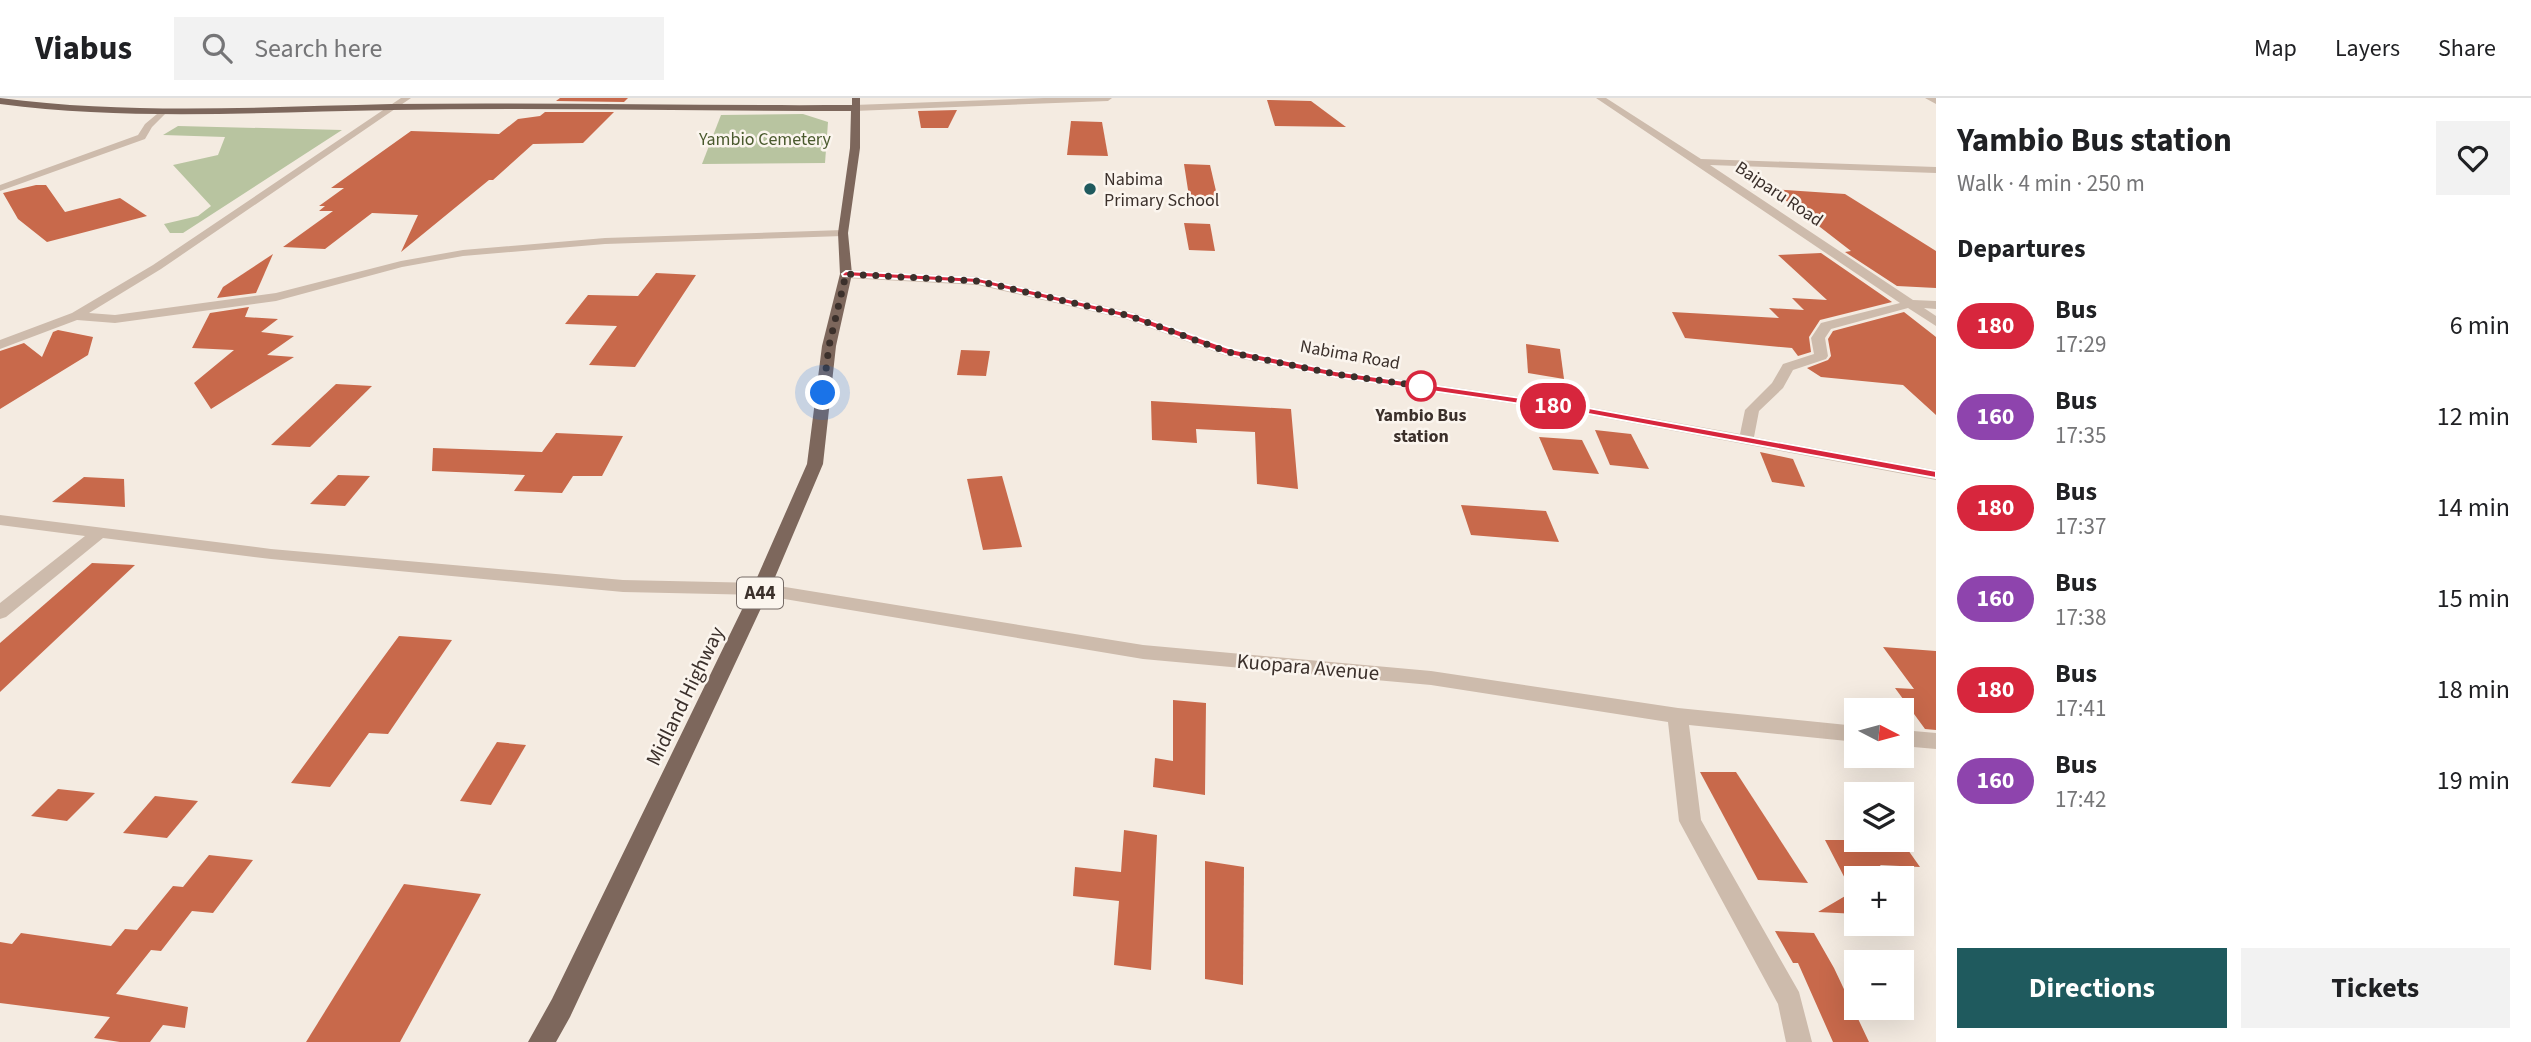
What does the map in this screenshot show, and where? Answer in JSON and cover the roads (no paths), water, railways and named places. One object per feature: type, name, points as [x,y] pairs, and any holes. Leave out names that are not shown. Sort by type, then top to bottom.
[{"type":"main road","points":[[0,101],[58,109],[163,113],[394,107],[855,103]]},
{"type":"main road","name":"Midland Highway","points":[[541,1042],[567,995],[761,589],[815,464],[829,346],[846,274],[843,233],[855,148],[855,103]]},
{"type":"street","points":[[0,345],[76,316],[157,267],[407,98]]},
{"type":"street","points":[[855,103],[1108,98]]},
{"type":"street","name":"Baiparu Road","points":[[1600,98],[1936,322]]},
{"type":"street","points":[[1929,98],[1936,101]]},
{"type":"street","points":[[0,188],[142,138],[148,126],[163,113]]},
{"type":"street","points":[[1698,162],[1936,170]]},
{"type":"street","points":[[76,316],[115,319],[276,297],[401,264],[463,253],[605,241],[843,233]]},
{"type":"street","name":"Nabima Road","points":[[846,274],[978,281],[1130,316],[1228,352],[1335,374],[1583,410],[1936,475]]},
{"type":"street","points":[[1746,440],[1752,410],[1778,385],[1788,367],[1821,356],[1818,338],[1826,326],[1910,304],[1936,305]]},
{"type":"street","name":"Kuopara Avenue","points":[[0,520],[271,554],[623,586],[761,589],[1143,652],[1432,678],[1678,716],[1844,733]]},
{"type":"street","points":[[0,612],[100,532]]},
{"type":"street","points":[[1678,716],[1690,821],[1790,1001],[1799,1042]]},
{"type":"street","points":[[1914,739],[1936,741]]},
{"type":"place","name":"Nabima Primary School","points":[[1090,189]]},
{"type":"place","name":"Yambio Bus station","points":[[1421,386]]},
{"type":"park label","name":"Yambio Cemetery","points":[[765,139]]}]
